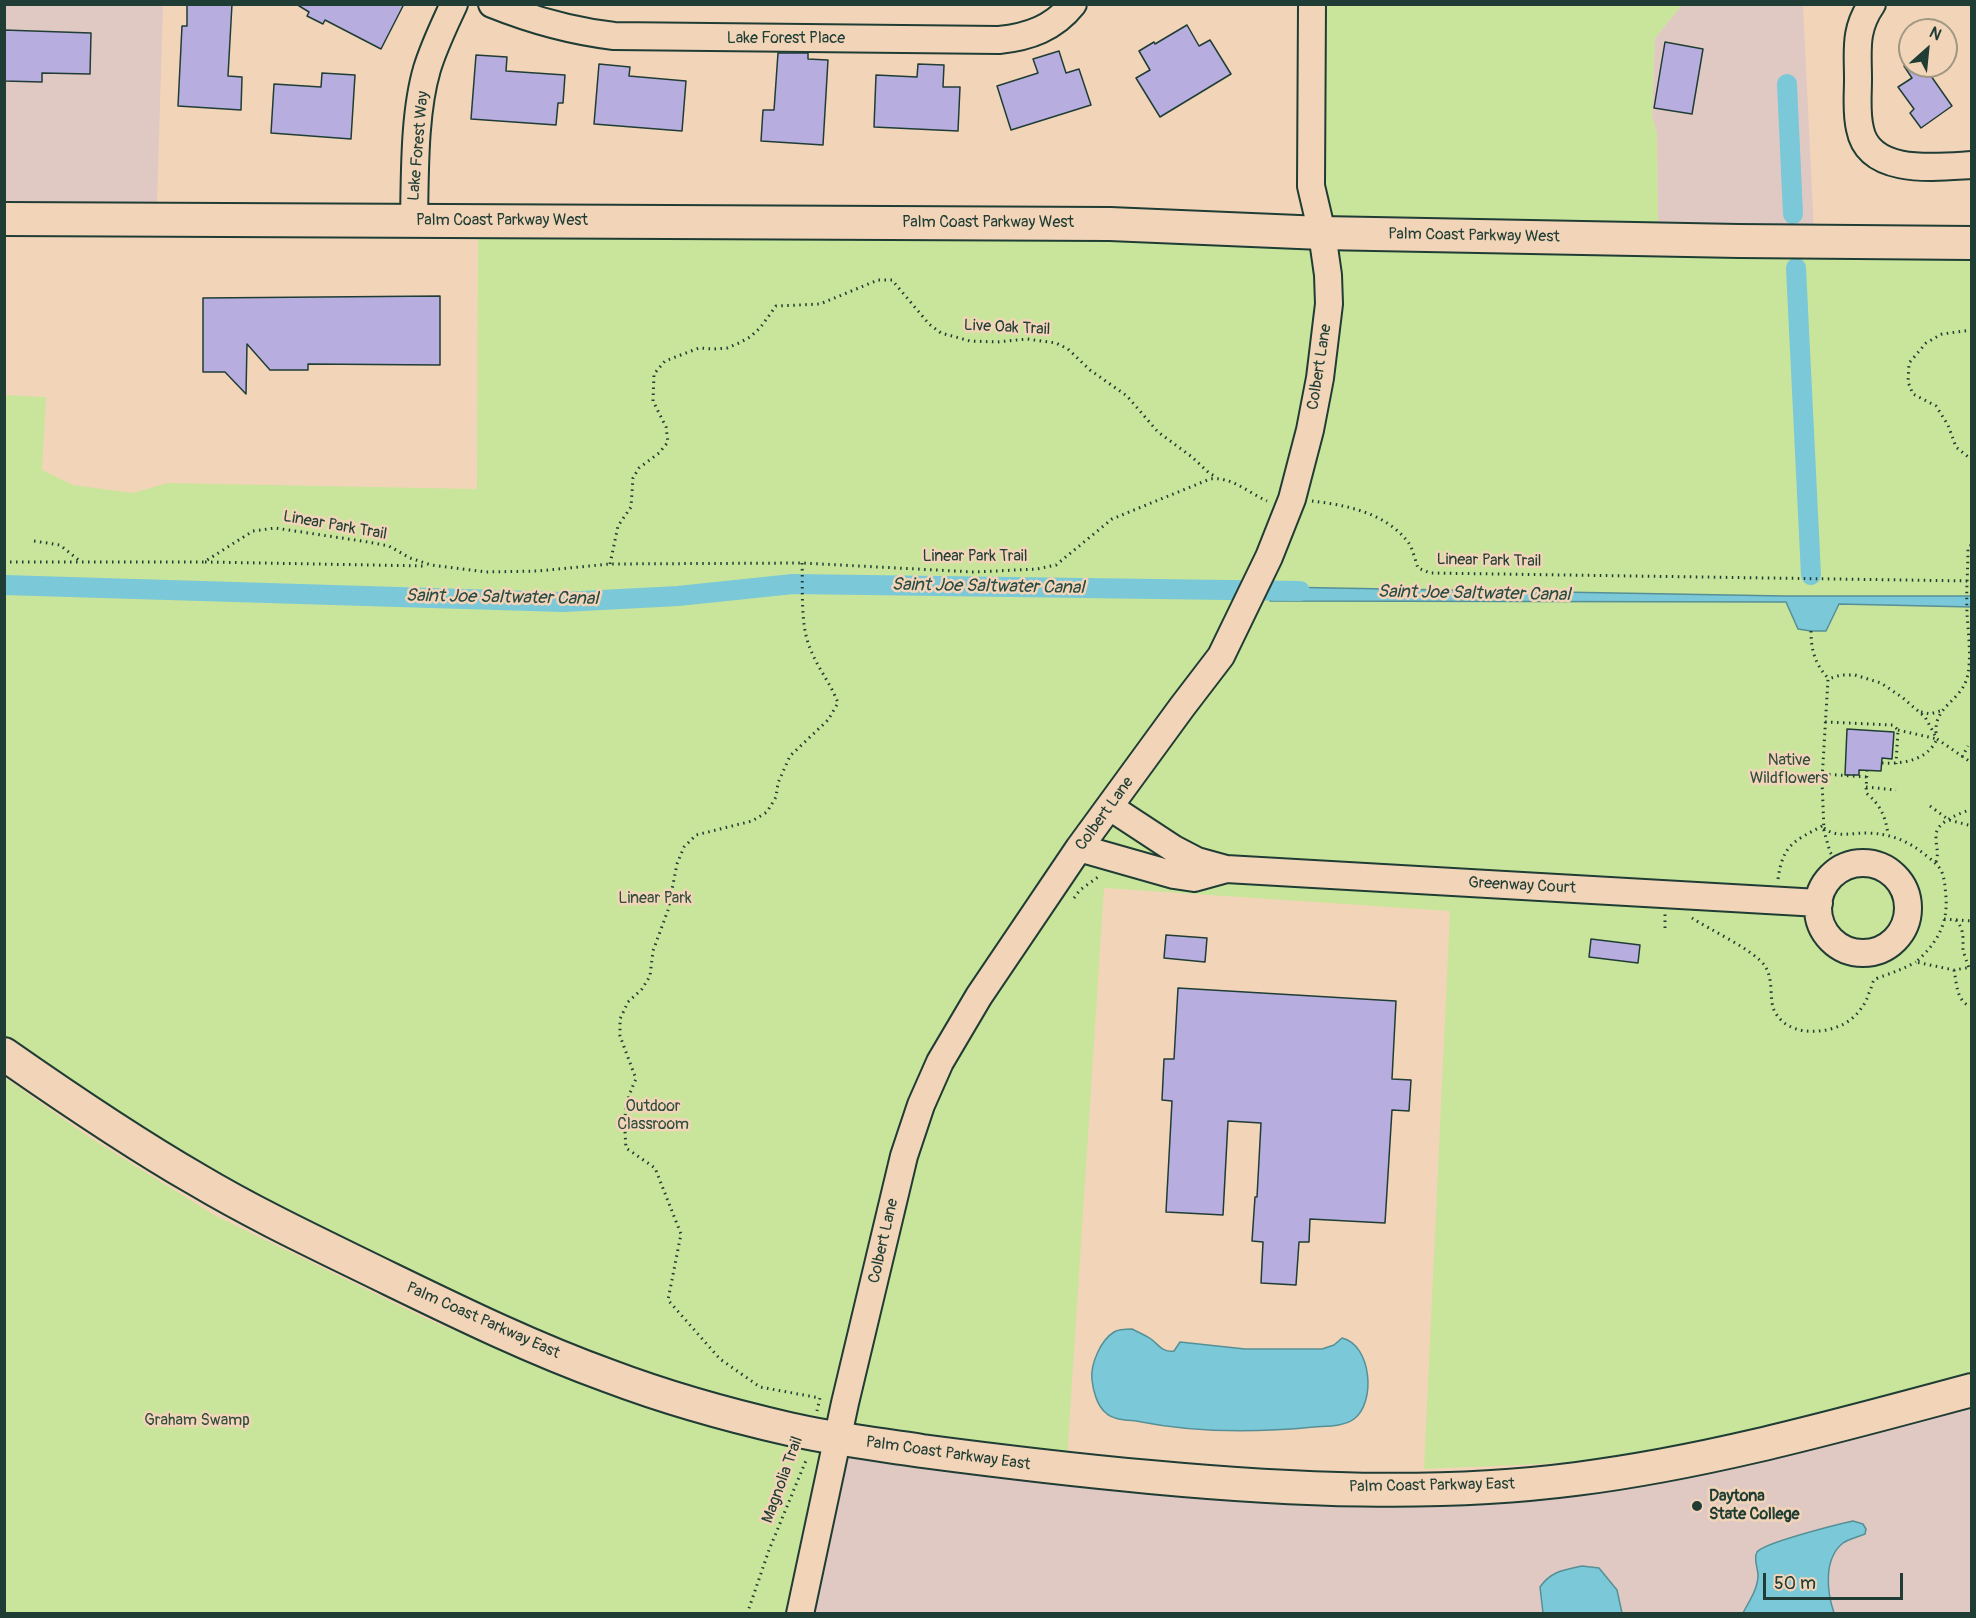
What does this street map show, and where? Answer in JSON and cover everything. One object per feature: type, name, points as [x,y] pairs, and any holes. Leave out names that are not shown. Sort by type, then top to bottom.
[{"type":"main road","name":"Palm Coast Parkway West","points":[[4,219],[1110,224],[1322,233],[1971,243]]},
{"type":"main road","name":"Palm Coast Parkway East","points":[[4,1054],[86,1111],[198,1181],[256,1213],[409,1288],[544,1350],[609,1376],[707,1407],[825,1437],[1034,1466],[1202,1482],[1404,1489],[1463,1487],[1571,1479],[1635,1470],[1812,1432],[1971,1390]]},
{"type":"street","name":"Lake Forest Way","points":[[414,220],[420,105],[430,60],[454,4]]},
{"type":"street","name":"Lake Forest Place","points":[[492,4],[567,29],[614,36],[987,40],[1019,38],[1035,33],[1060,18],[1074,4]]},
{"type":"street","name":"Colbert Lane","points":[[800,1614],[825,1437],[845,1403],[904,1156],[921,1105],[940,1062],[979,996],[1079,849],[1221,656],[1269,557],[1292,499],[1310,430],[1328,320],[1329,291],[1322,233],[1311,186],[1312,4]]},
{"type":"street","points":[[1872,4],[1861,23],[1858,38],[1857,113],[1860,132],[1866,144],[1889,161],[1905,166],[1971,165]]},
{"type":"street","points":[[1110,807],[1174,849],[1197,861],[1226,869]]},
{"type":"street","points":[[1079,849],[1174,875],[1194,878],[1226,869]]},
{"type":"street","points":[[1869,863],[1883,867],[1895,876],[1903,887],[1908,901],[1908,915],[1903,930],[1893,941],[1880,949],[1865,953],[1850,950],[1836,944],[1826,933],[1820,919],[1818,903],[1822,890],[1830,878],[1841,869],[1855,864],[1869,863]]},
{"type":"street","name":"Greenway Court","points":[[1226,869],[1818,903]]},
{"type":"path","name":"Live Oak Trail","points":[[610,564],[618,526],[631,507],[633,478],[639,468],[660,453],[668,442],[666,427],[653,401],[654,374],[665,361],[699,348],[714,350],[739,343],[760,328],[776,306],[820,304],[878,280],[892,280],[929,324],[941,333],[970,341],[997,342],[1027,339],[1056,343],[1068,349],[1090,370],[1127,396],[1158,432],[1218,478]]},
{"type":"path","points":[[1971,330],[1942,334],[1926,343],[1909,363],[1908,382],[1914,394],[1936,406],[1948,425],[1956,447],[1971,460]]},
{"type":"path","name":"Linear Park Trail","points":[[204,562],[253,531],[275,528],[389,546],[410,558],[433,566],[486,572],[538,571],[610,564],[802,563],[974,572],[1037,569],[1056,565],[1112,519],[1200,483],[1218,478],[1242,486],[1266,501],[1292,499],[1338,504],[1383,519],[1409,543],[1418,568],[1430,573],[1969,581]]},
{"type":"path","points":[[34,541],[60,545],[81,562]]},
{"type":"path","points":[[1919,712],[1930,714],[1940,711],[1955,700],[1969,679],[1967,588],[1969,581],[1968,547],[1971,545]]},
{"type":"path","points":[[4,562],[204,562],[433,566]]},
{"type":"path","points":[[802,563],[805,628],[810,648],[832,687],[838,704],[828,720],[790,756],[778,783],[776,797],[767,812],[752,821],[696,835],[684,847],[677,864],[668,910],[653,951],[650,976],[642,989],[628,1002],[620,1020],[620,1036],[636,1079],[623,1115],[626,1148],[655,1168],[681,1234],[668,1300],[720,1359],[760,1387],[845,1403]]},
{"type":"path","points":[[1811,631],[1814,660],[1828,679],[1822,774],[1824,826],[1830,852],[1841,869]]},
{"type":"path","points":[[1828,679],[1841,675],[1868,677],[1893,691],[1919,712],[1930,725],[1937,739]]},
{"type":"path","points":[[1882,764],[1896,764],[1919,757],[1934,745],[1937,739],[1936,724],[1940,711]]},
{"type":"path","points":[[1825,722],[1893,725],[1898,730],[1937,739],[1971,763]]},
{"type":"path","points":[[1896,764],[1898,730]]},
{"type":"path","points":[[1962,757],[1968,746]]},
{"type":"path","points":[[1867,770],[1866,793],[1880,808],[1886,820],[1888,835]]},
{"type":"path","points":[[1822,774],[1867,777]]},
{"type":"path","points":[[1866,787],[1896,790]]},
{"type":"path","points":[[1930,806],[1949,820],[1971,826]]},
{"type":"path","points":[[1936,862],[1937,829],[1971,809]]},
{"type":"path","points":[[1686,915],[1755,956],[1765,967],[1772,986],[1773,1009],[1781,1021],[1797,1030],[1807,1031],[1842,1025],[1853,1018],[1866,1004],[1874,980],[1880,976],[1900,971],[1916,962],[1932,948],[1944,919],[1946,905],[1944,879],[1936,862],[1915,846],[1888,835],[1839,834],[1828,831],[1824,826]]},
{"type":"path","points":[[1775,901],[1781,860],[1791,844],[1824,826]]},
{"type":"path","points":[[1073,899],[1080,890],[1105,872]]},
{"type":"path","points":[[1657,913],[1668,912],[1665,928]]},
{"type":"path","points":[[1944,919],[1971,921]]},
{"type":"path","points":[[1916,962],[1954,970],[1970,968],[1963,951],[1964,937],[1956,920]]},
{"type":"path","points":[[1954,970],[1959,997],[1965,1005],[1971,1007]]},
{"type":"path","points":[[625,1107],[632,1109]]},
{"type":"path","name":"Magnolia Trail","points":[[747,1614],[769,1550],[806,1462],[825,1437],[820,1398]]},
{"type":"shaded area","points":[[4,5],[163,5],[157,206],[5,207]]},
{"type":"shaded area","points":[[1682,5],[1803,5],[1814,232],[1658,228],[1657,133],[1652,116],[1655,38]]},
{"type":"shaded area","name":"Daytona State College","points":[[1971,1399],[1971,1613],[808,1614],[843,1465],[850,1456],[861,1452],[1200,1496],[1300,1505],[1412,1507],[1592,1490]]},
{"type":"green space","points":[[1324,5],[1682,5],[1655,38],[1652,116],[1657,133],[1658,228],[1326,220]]},
{"type":"green space","name":"Linear Park","points":[[478,231],[1131,232],[1971,255],[1971,1374],[1783,1426],[1668,1451],[1577,1462],[1424,1469],[1450,911],[1104,888],[1067,1460],[821,1426],[597,1364],[266,1204],[133,1125],[5,1039],[4,395],[46,397],[42,470],[73,485],[133,493],[168,483],[477,489]]},
{"type":"green space","name":"Graham Swamp","points":[[4,1077],[89,1137],[214,1215],[429,1320],[609,1393],[825,1448],[785,1613],[5,1613]]},
{"type":"water","points":[[1276,587],[1784,596],[1971,596],[1972,607],[1839,604],[1826,631],[1811,631],[1798,629],[1786,602],[1270,601]]},
{"type":"water","points":[[1132,1329],[1151,1339],[1164,1350],[1170,1351],[1174,1351],[1180,1342],[1245,1349],[1322,1349],[1334,1345],[1342,1338],[1352,1343],[1360,1351],[1365,1362],[1368,1375],[1366,1401],[1354,1419],[1345,1423],[1292,1429],[1202,1430],[1116,1418],[1106,1413],[1098,1402],[1094,1393],[1093,1367],[1101,1346],[1109,1336],[1118,1330]]},
{"type":"water","points":[[1853,1521],[1863,1524],[1866,1529],[1865,1534],[1843,1543],[1832,1558],[1828,1586],[1834,1613],[1743,1613],[1756,1585],[1758,1575],[1755,1558],[1757,1552],[1786,1539]]},
{"type":"water","points":[[1582,1566],[1599,1568],[1617,1590],[1622,1613],[1543,1613],[1540,1587],[1544,1582],[1558,1572]]},
{"type":"building","points":[[187,4],[232,4],[228,76],[242,77],[241,110],[178,106],[182,26],[187,26]]},
{"type":"building","points":[[296,4],[404,4],[381,49],[325,20],[323,24],[307,16],[309,12]]},
{"type":"building","points":[[1187,25],[1199,46],[1210,40],[1231,74],[1160,117],[1136,78],[1150,70],[1139,51]]},
{"type":"building","points":[[4,30],[91,33],[90,74],[42,73],[42,82],[4,81]]},
{"type":"building","points":[[1665,42],[1703,49],[1692,114],[1654,108]]},
{"type":"building","points":[[1059,51],[1066,73],[1079,69],[1091,105],[1011,130],[997,86],[1038,73],[1033,59]]},
{"type":"building","points":[[778,53],[808,53],[808,59],[828,60],[823,145],[761,141],[763,110],[774,110]]},
{"type":"building","points":[[476,55],[507,57],[506,71],[565,75],[563,103],[558,103],[556,125],[471,119]]},
{"type":"building","points":[[599,64],[630,67],[629,76],[686,81],[682,131],[594,124]]},
{"type":"building","points":[[918,64],[944,65],[943,87],[960,87],[958,131],[874,127],[876,75],[917,77]]},
{"type":"building","points":[[322,73],[355,75],[351,139],[271,133],[274,84],[321,87]]},
{"type":"building","points":[[1912,78],[1932,78],[1952,106],[1921,128],[1910,113],[1914,109],[1898,87]]},
{"type":"building","points":[[440,296],[440,365],[308,364],[308,370],[270,370],[247,344],[246,394],[225,372],[203,372],[203,298]]},
{"type":"building","points":[[1847,729],[1894,732],[1892,759],[1882,758],[1881,771],[1859,770],[1859,775],[1845,775]]},
{"type":"building","points":[[1166,935],[1207,938],[1205,962],[1164,958]]},
{"type":"building","points":[[1591,939],[1640,945],[1638,963],[1589,957]]},
{"type":"building","points":[[1178,988],[1396,1001],[1392,1079],[1411,1080],[1409,1111],[1392,1110],[1385,1223],[1310,1219],[1309,1242],[1299,1242],[1296,1285],[1261,1283],[1263,1242],[1252,1241],[1261,1123],[1228,1121],[1223,1215],[1166,1212],[1172,1101],[1162,1100],[1164,1059],[1174,1059]]},
{"type":"waterway","points":[[1787,84],[1793,214]]},
{"type":"waterway","points":[[1796,268],[1811,575]]},
{"type":"waterway","name":"Saint Joe Saltwater Canal","points":[[4,585],[563,602],[678,596],[793,584],[1300,591]]},
{"type":"place","name":"Daytona State College","points":[[1697,1506]]},
{"type":"park label","name":"Native Wildflowers","points":[[1789,770]]},
{"type":"park label","name":"Outdoor Classroom","points":[[653,1116]]}]
